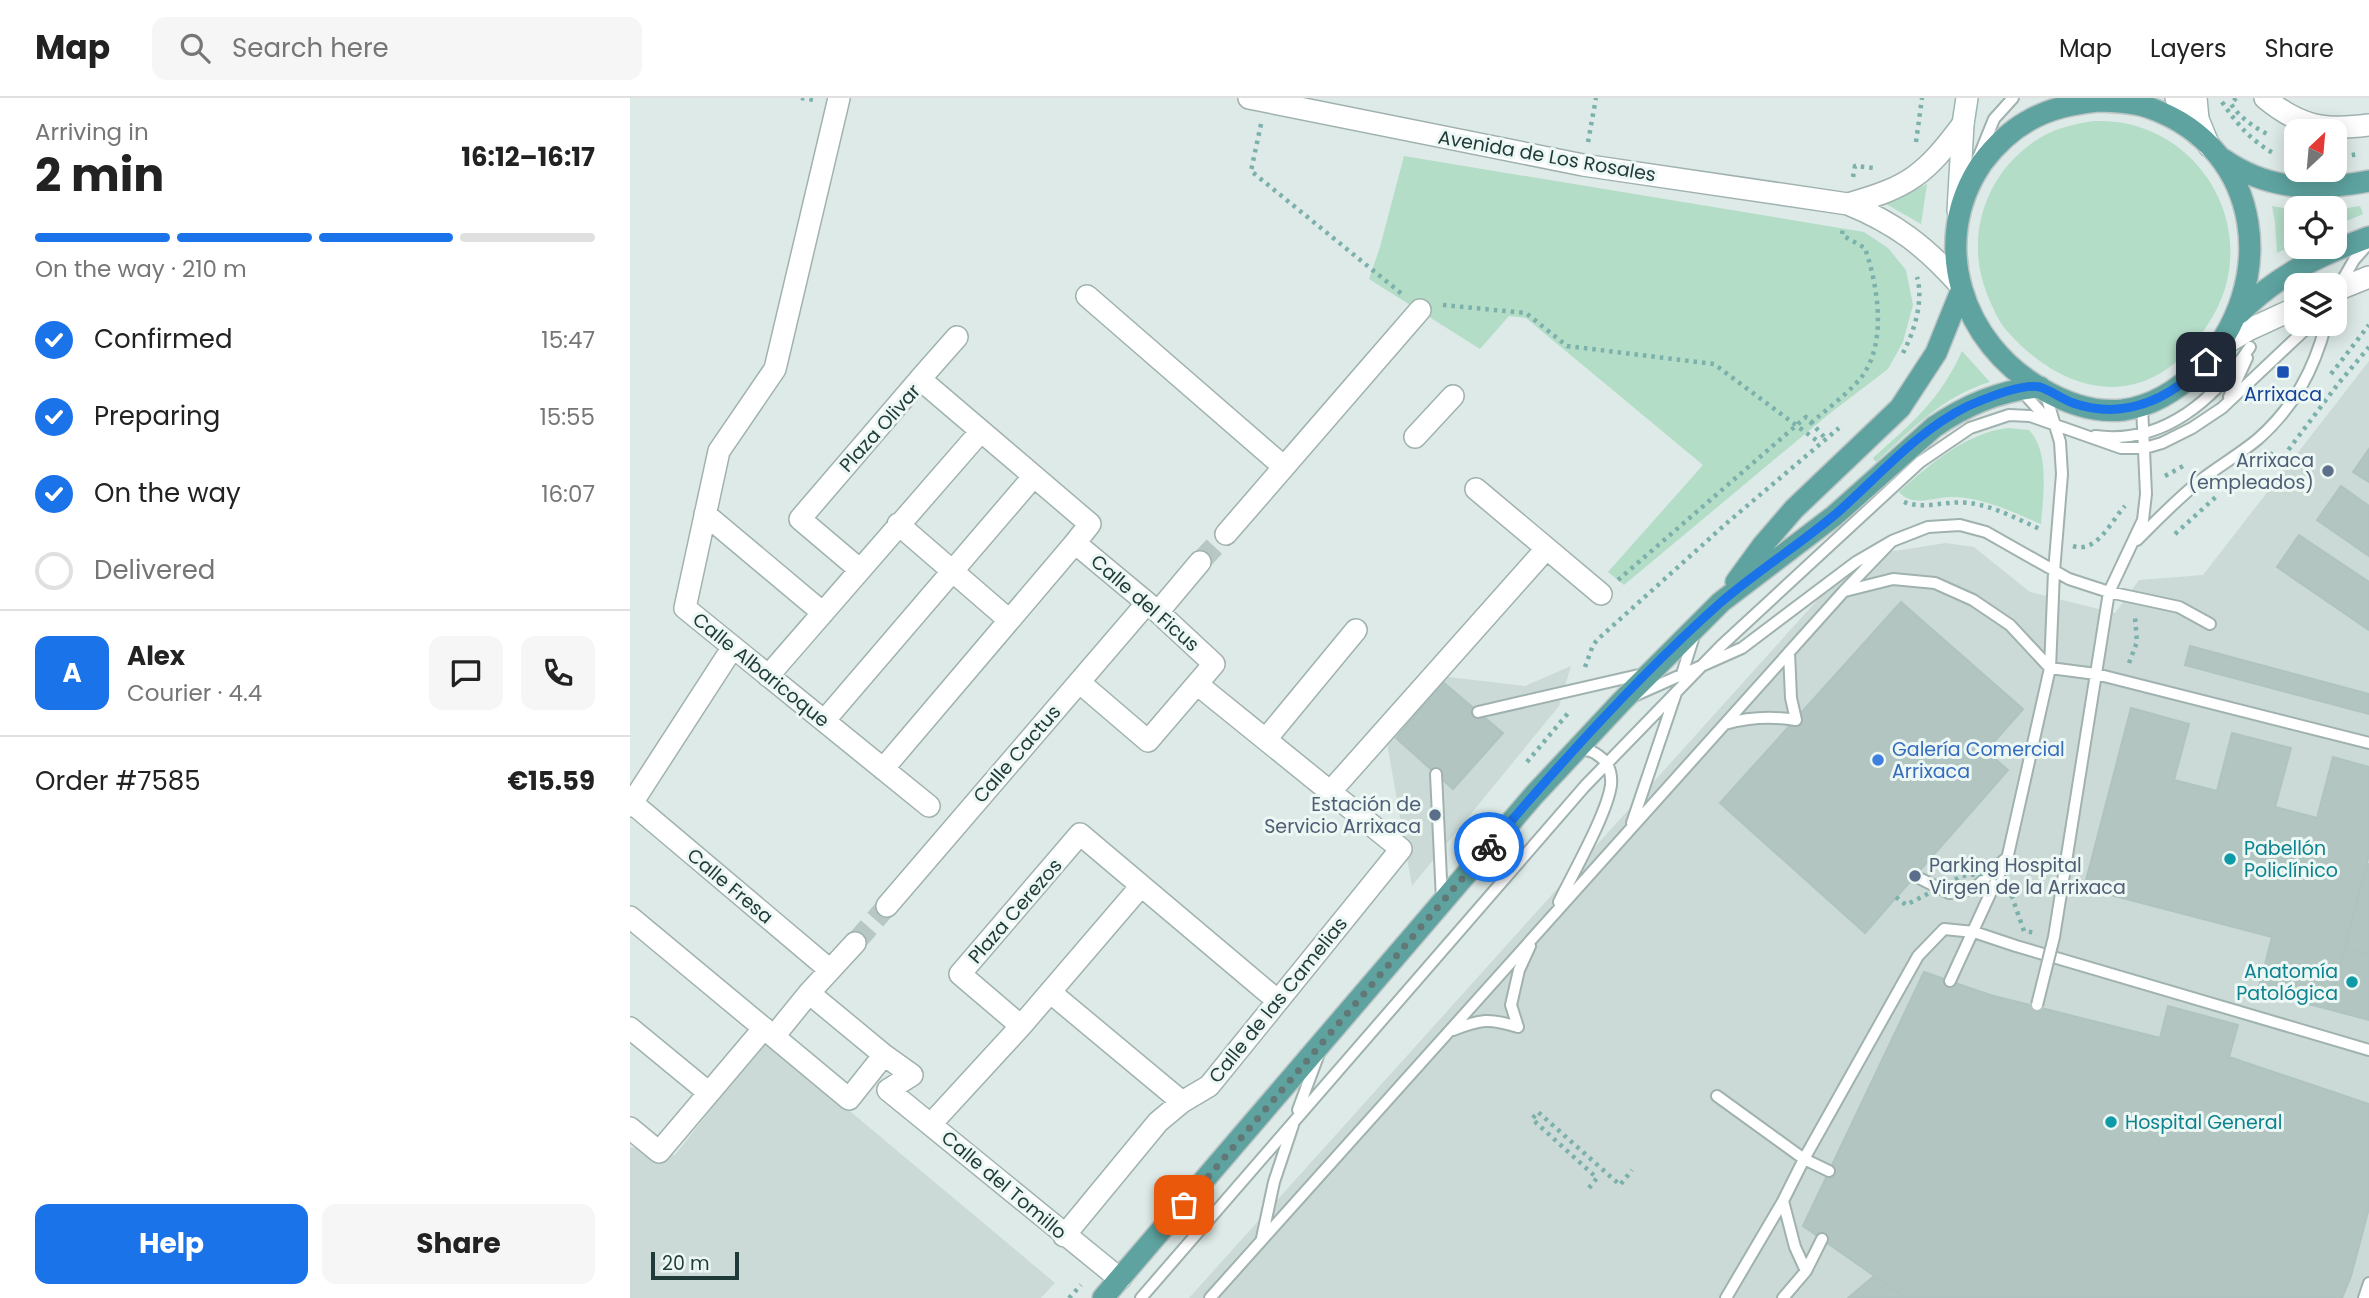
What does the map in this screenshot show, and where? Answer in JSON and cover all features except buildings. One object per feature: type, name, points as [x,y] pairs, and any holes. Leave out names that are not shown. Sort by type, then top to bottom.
[{"type":"main road","points":[[2098,101],[2124,102],[2149,108],[2175,108],[2229,172],[2241,194],[2248,219],[2251,248],[2248,280],[2235,318],[2215,350],[2181,385],[2167,395],[2142,406],[2122,410],[2089,408],[2035,389],[2000,356],[1974,321],[1960,287],[1955,248],[1956,223],[1973,176],[1996,146],[2026,122],[2048,111],[2072,104],[2098,101]]},
{"type":"main road","points":[[2207,145],[2241,170],[2282,185],[2321,189],[2369,181]]},
{"type":"main road","points":[[2235,318],[2259,295],[2304,264],[2369,237]]},
{"type":"main road","points":[[1721,603],[1779,526],[1886,423],[1913,391],[1936,353],[1960,287]]},
{"type":"main road","points":[[1104,1298],[1572,753],[1698,624],[1721,603],[1834,516],[1934,427],[1974,404],[2035,389]]},
{"type":"street","name":"Calle Albaricoque","points":[[839,98],[775,369],[719,451],[685,608],[929,806]]},
{"type":"street","points":[[1956,223],[1967,98]]},
{"type":"street","points":[[2196,98],[2198,119],[2207,145]]},
{"type":"street","points":[[2264,98],[2297,121],[2343,128],[2369,125]]},
{"type":"street","name":"Avenida de Los Rosales","points":[[1257,99],[1583,165],[1848,204],[1883,219],[1908,234],[1960,287]]},
{"type":"street","name":"Avenida de Los Rosales","points":[[1848,204],[1902,186],[1922,173],[1963,124]]},
{"type":"street","points":[[2347,289],[2365,279]]},
{"type":"street","points":[[1087,296],[1284,467]]},
{"type":"street","points":[[1227,534],[1423,305]]},
{"type":"street","points":[[2215,350],[2258,324],[2284,313]]},
{"type":"street","points":[[920,379],[957,337]]},
{"type":"street","name":"Plaza Olivar","points":[[859,569],[800,519],[920,379],[981,431]]},
{"type":"street","points":[[1415,437],[1453,396]]},
{"type":"street","points":[[768,676],[981,431]]},
{"type":"street","name":"Calle del Ficus","points":[[981,431],[1090,524],[1075,543],[1152,607],[1214,664],[1198,684]]},
{"type":"street","points":[[824,721],[1034,476]]},
{"type":"street","points":[[1476,489],[1601,594]]},
{"type":"street","points":[[705,514],[823,613]]},
{"type":"street","points":[[898,524],[1009,620]]},
{"type":"street","points":[[883,769],[1075,543]]},
{"type":"street","points":[[1079,682],[1148,741],[1198,684],[1330,792],[1546,549]]},
{"type":"street","name":"Calle Cactus","points":[[887,906],[1079,682],[1200,562]]},
{"type":"street","points":[[1266,739],[1356,630]]},
{"type":"street","points":[[630,804],[733,647]]},
{"type":"street","name":"Calle de las Camelias","points":[[1064,1236],[1158,1122],[1182,1102],[1209,1086],[1401,849],[1330,792]]},
{"type":"street","name":"Calle Fresa","points":[[630,804],[830,970]]},
{"type":"street","name":"Plaza Cerezos","points":[[1021,1026],[960,974],[1080,834],[1141,886]]},
{"type":"street","points":[[931,1124],[1021,1026],[1141,886],[1278,1001]]},
{"type":"street","points":[[630,917],[849,1099],[884,1055],[809,993]]},
{"type":"street","points":[[630,1128],[659,1152],[709,1093],[855,943]]},
{"type":"street","points":[[1050,992],[1182,1102]]},
{"type":"street","points":[[630,1028],[709,1093]]},
{"type":"street","name":"Calle del Tomillo","points":[[884,1055],[912,1076],[888,1090],[1120,1279]]},
{"type":"lane","points":[[1973,176],[1988,131],[2003,107],[2013,98]]},
{"type":"lane","points":[[2154,98],[2175,108]]},
{"type":"lane","points":[[2347,273],[2369,243]]},
{"type":"lane","points":[[2222,408],[2236,386],[2258,324],[2259,295],[2251,248]]},
{"type":"lane","points":[[1141,1298],[1567,805],[1700,667],[1890,488],[1933,452],[1969,428],[1985,421],[2021,415],[2121,448],[2145,448],[2175,438],[2222,408],[2298,336]]},
{"type":"lane","points":[[2133,545],[2182,496],[2273,424],[2313,367],[2322,336]]},
{"type":"lane","points":[[2084,435],[2105,437],[2144,434],[2163,427],[2198,407],[2227,380],[2250,347]]},
{"type":"lane","points":[[1950,981],[2008,855],[2050,668],[2062,454],[2056,426],[2035,389]]},
{"type":"lane","points":[[2035,389],[2056,426]]},
{"type":"lane","points":[[2037,1005],[2054,937],[2109,592],[2143,520],[2146,486],[2142,406]]},
{"type":"lane","points":[[1621,702],[1742,648],[1856,562],[1892,541],[1928,527],[1961,525],[1986,532],[2054,572],[2109,592],[2179,607],[2210,624]]},
{"type":"lane","points":[[1212,1298],[1553,914],[1892,541]]},
{"type":"lane","points":[[1844,592],[1893,579],[1935,583],[1973,600],[2010,625],[2050,668],[2123,680],[2369,743]]},
{"type":"lane","points":[[1630,829],[1698,624]]},
{"type":"lane","points":[[1724,724],[1771,716],[1797,720],[1791,698],[1789,652]]},
{"type":"lane","points":[[1478,712],[1649,673]]},
{"type":"lane","points":[[1553,914],[1608,798],[1611,772],[1607,763],[1588,750],[1572,753]]},
{"type":"lane","points":[[1436,774],[1442,903]]},
{"type":"lane","points":[[1914,876],[1949,893],[1974,888],[2008,855]]},
{"type":"lane","points":[[1726,1298],[1783,1201],[1918,956],[1944,929],[1974,932],[2369,1050]]},
{"type":"lane","points":[[1448,1032],[1474,1022],[1494,1019],[1518,1027],[1511,1005],[1519,971],[1535,935]]},
{"type":"lane","points":[[1261,1241],[1281,1159],[1325,1041]]},
{"type":"lane","points":[[1717,1096],[1804,1159],[1829,1171]]},
{"type":"lane","points":[[1783,1201],[1795,1247],[1806,1271]]},
{"type":"lane","points":[[1783,1298],[1806,1271],[1822,1239]]},
{"type":"lane","points":[[2364,1298],[2369,1283]]},
{"type":"path","points":[[1583,165],[1596,98]]},
{"type":"path","points":[[1915,145],[1922,98]]},
{"type":"path","points":[[2220,98],[2240,127],[2258,145],[2284,157]]},
{"type":"path","points":[[1257,99],[1251,171],[1423,305],[1526,313],[1567,346],[1714,364],[1819,443]]},
{"type":"path","points":[[2347,156],[2369,152]]},
{"type":"path","points":[[1811,423],[1860,378],[1871,358],[1877,327],[1875,279],[1865,248],[1842,235],[1855,166],[1886,169]]},
{"type":"path","points":[[2327,380],[2369,325]]},
{"type":"path","points":[[2258,438],[2274,457],[2278,460],[2283,457],[2369,347]]},
{"type":"path","points":[[1838,429],[1857,450]]},
{"type":"path","points":[[1890,488],[1902,501],[1912,505],[1960,502],[1988,507],[2080,548],[2090,546],[2129,501],[2146,486],[2188,464]]},
{"type":"path","points":[[2172,536],[2220,493]]},
{"type":"path","points":[[2123,680],[2137,642],[2134,597]]},
{"type":"path","points":[[1896,897],[1906,905],[1962,876],[1992,873],[2010,891],[2024,931],[2054,937]]},
{"type":"path","points":[[1589,1188],[1597,1178],[1532,1119],[1538,1112],[1620,1185],[1632,1170]]},
{"type":"shaded area","points":[[2369,361],[2369,1298],[1189,1298],[1856,557],[1946,543],[1974,547],[2030,592],[2115,613],[2139,580],[2203,575]]},
{"type":"shaded area","name":"Estación de Servicio Arrixaca","points":[[1571,666],[1559,706],[1412,886],[1387,743],[1440,676],[1525,686]]},
{"type":"shaded area","points":[[765,1040],[1055,1283],[1041,1298],[630,1298],[630,1147],[675,1155]]},
{"type":"green space","points":[[2095,121],[2136,126],[2165,138],[2185,153],[2215,190],[2224,212],[2229,236],[2230,260],[2226,285],[2217,309],[2203,332],[2171,366],[2147,380],[2123,386],[2098,386],[2074,380],[2050,368],[2028,352],[1998,318],[1980,270],[1980,223],[1997,180],[2028,146],[2049,133]]},
{"type":"green space","points":[[1404,156],[1864,232],[1888,248],[1906,270],[1913,305],[1903,342],[1888,369],[1829,414],[1624,585],[1608,572],[1703,465],[1526,318],[1509,316],[1480,349],[1369,279]]},
{"type":"green space","points":[[1927,184],[1921,224],[1886,204]]},
{"type":"green space","points":[[2272,206],[2284,208],[2284,250],[2277,253]]},
{"type":"green space","points":[[2360,206],[2363,214],[2347,221],[2347,208]]},
{"type":"green space","points":[[1962,351],[1990,382],[1943,405],[1915,426],[1876,462],[1873,458],[1912,422],[1934,397]]},
{"type":"green space","points":[[2008,428],[2029,430],[2040,450],[2044,475],[2041,524],[1997,506],[1974,500],[1951,497],[1917,501],[1899,492],[1949,451],[1978,436]]},
{"type":"tunnel","points":[[1200,562],[1226,534]]},
{"type":"tunnel","points":[[855,943],[887,906]]},
{"type":"way so far","points":[[1184,1205],[1489,847]]},
{"type":"place","name":"Arrixaca","points":[[2283,372]]},
{"type":"place","name":"Arrixaca (empleados)","points":[[2328,471]]},
{"type":"place","name":"Galería Comercial Arrixaca","points":[[1878,760]]},
{"type":"place","name":"Estación de Servicio Arrixaca","points":[[1435,815]]},
{"type":"place","name":"Pabellón Policlínico","points":[[2230,859]]},
{"type":"place","name":"Parking Hospital Virgen de la Arrixaca","points":[[1915,876]]},
{"type":"place","name":"Anatomía Patológica","points":[[2352,982]]},
{"type":"place","name":"Hospital General","points":[[2111,1122]]},
{"type":"route","points":[[1489,847],[1588,736],[1710,613],[1834,516],[1951,415],[2000,394],[2040,387],[2089,408],[2122,410],[2137,407],[2167,395],[2206,362]]}]
